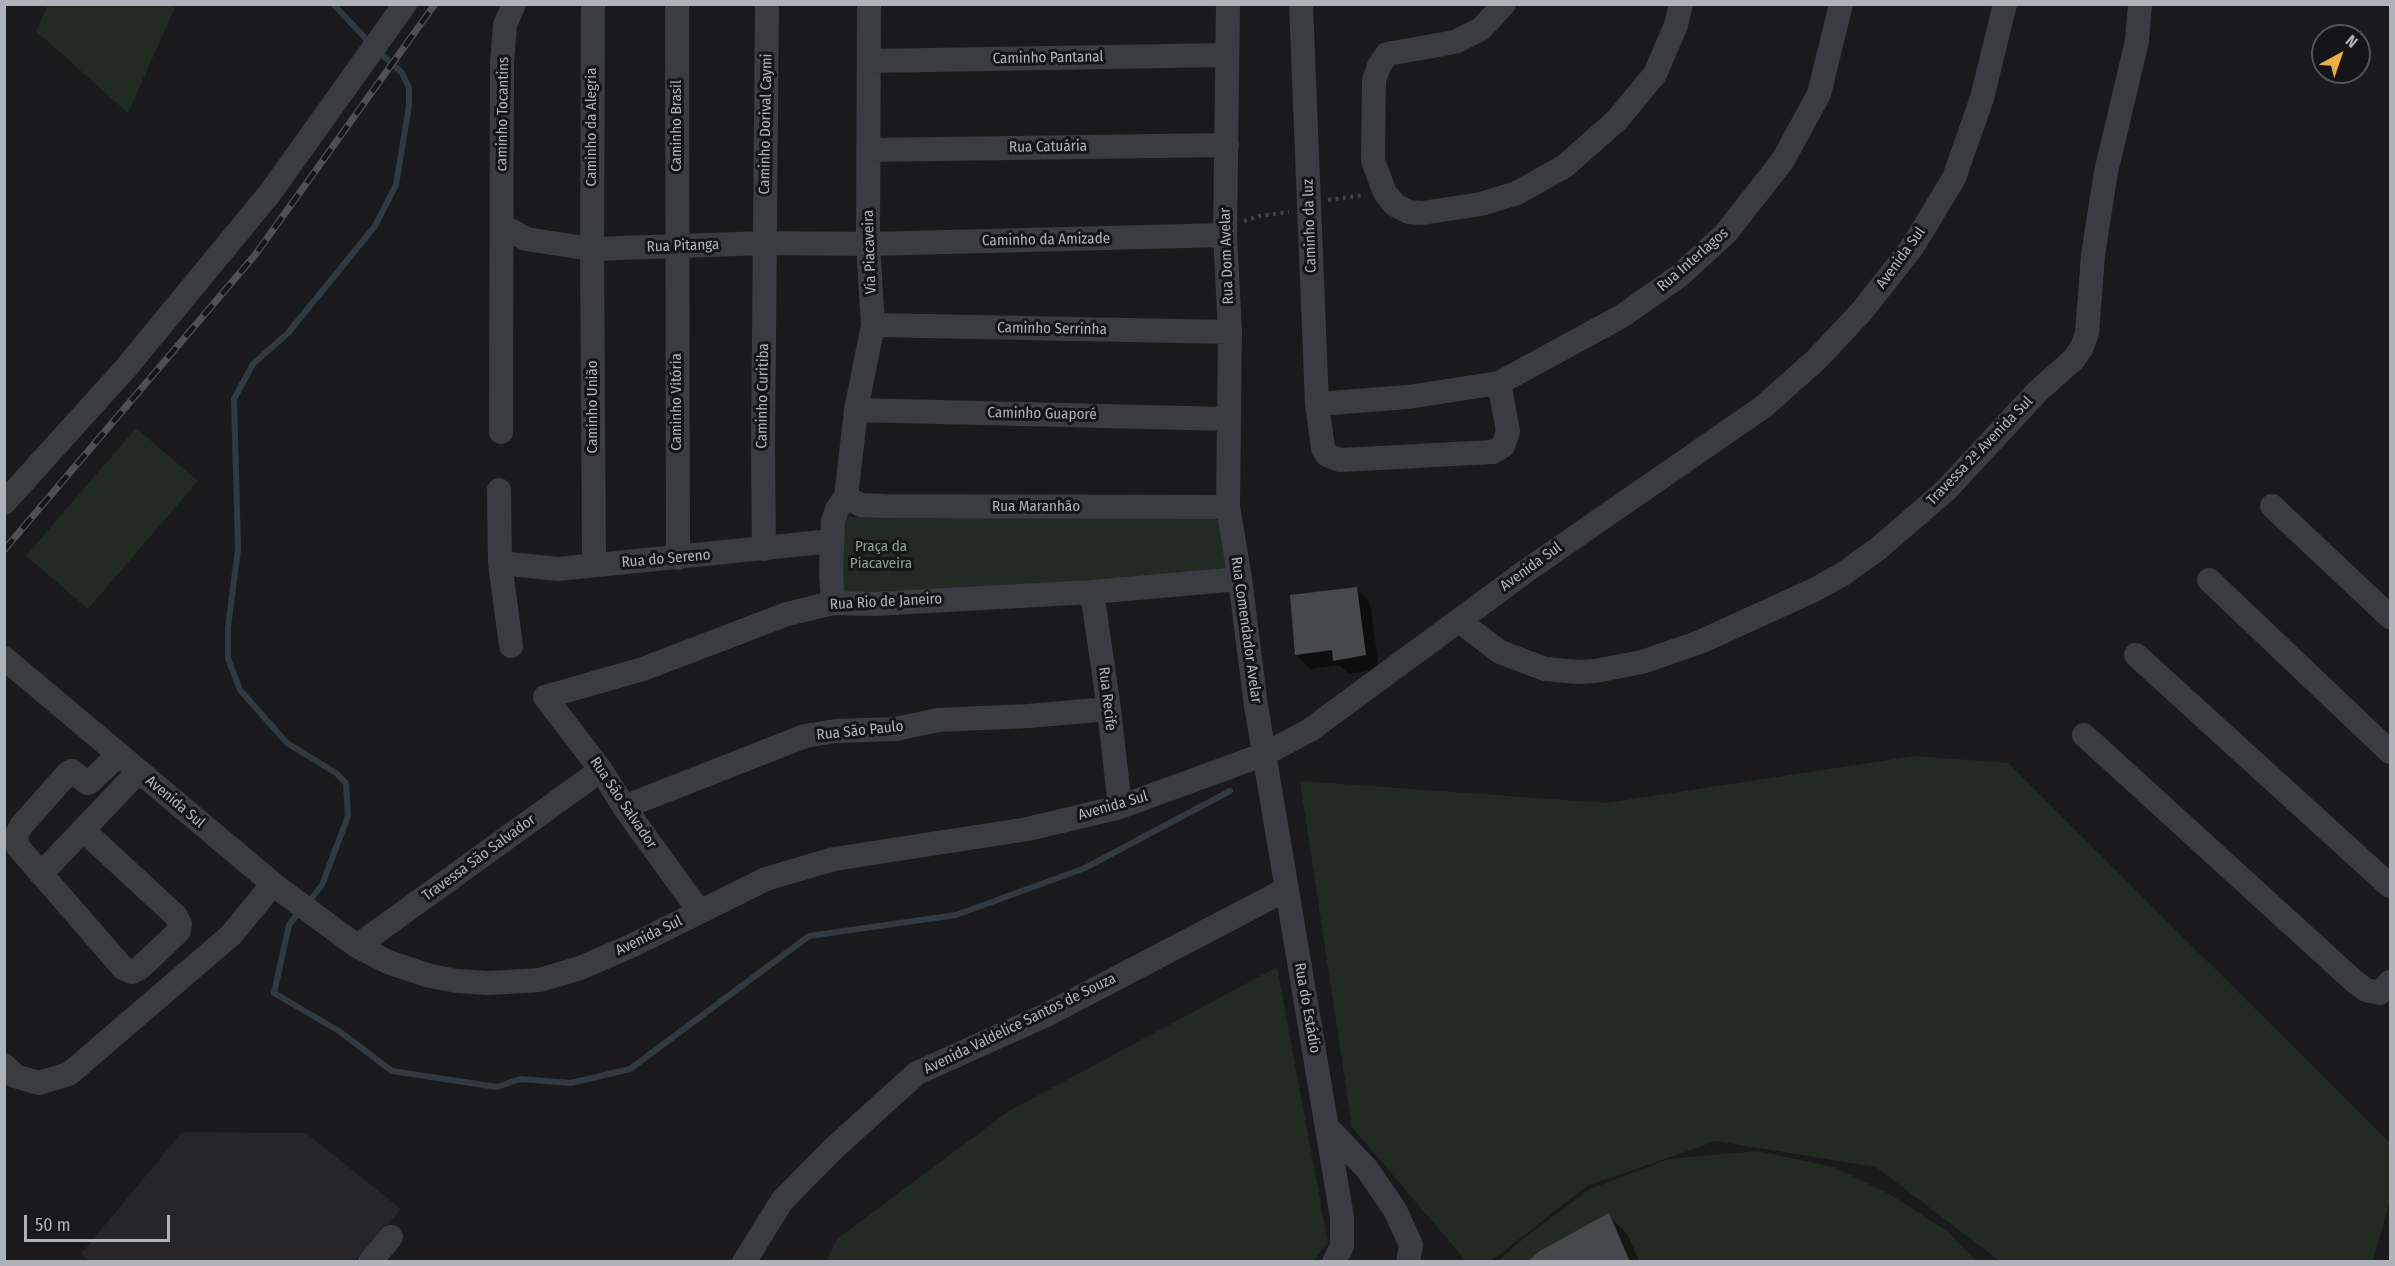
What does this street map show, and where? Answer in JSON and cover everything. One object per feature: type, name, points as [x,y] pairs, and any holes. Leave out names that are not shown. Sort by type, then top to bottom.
[{"type":"street","points":[[4,503],[125,369],[270,193],[405,4]]},
{"type":"street","name":"caminho Tocantins","points":[[501,432],[502,62],[505,25],[514,4]]},
{"type":"street","name":"Caminho da Alegria","points":[[592,249],[593,4]]},
{"type":"street","name":"Caminho Brasil","points":[[677,4],[677,247]]},
{"type":"street","name":"Caminho Dorival Caymi","points":[[765,243],[767,4]]},
{"type":"street","name":"Via Piacaveira","points":[[833,603],[834,515],[846,498],[856,410],[873,326],[868,244],[869,4]]},
{"type":"street","name":"Rua Dom Avelar","points":[[1228,4],[1225,236],[1230,332],[1228,507]]},
{"type":"street","name":"Caminho da luz","points":[[1301,4],[1317,404],[1323,448],[1327,455],[1340,460],[1493,452],[1503,446],[1508,431],[1499,383]]},
{"type":"street","points":[[1504,4],[1481,29],[1455,42],[1387,54],[1384,57],[1374,80],[1373,161],[1385,192],[1395,205],[1409,212],[1457,210],[1517,193],[1565,166],[1617,120],[1655,74],[1676,25],[1681,4]]},
{"type":"street","name":"Rua Interlagos","points":[[1317,404],[1408,397],[1499,383],[1622,316],[1678,276],[1726,233],[1783,160],[1819,94],[1841,4]]},
{"type":"street","name":"Avenida Sul","points":[[4,658],[276,886],[357,946],[388,962],[430,976],[456,981],[488,983],[540,980],[580,968],[631,946],[766,879],[834,859],[1028,829],[1120,807],[1265,754],[1310,730],[1619,504],[1713,443],[1763,407],[1816,360],[1862,311],[1913,246],[1954,178],[1982,98],[2005,4]]},
{"type":"street","name":"Travessa 2ª Avenida Sul","points":[[1459,621],[1500,652],[1545,669],[1586,672],[1642,662],[1700,642],[1814,591],[1843,574],[1879,548],[1945,491],[2038,391],[2074,359],[2082,347],[2087,333],[2093,255],[2106,172],[2137,41],[2140,4]]},
{"type":"street","name":"Caminho Pantanal","points":[[870,60],[1227,55]]},
{"type":"street","name":"Rua Catuária","points":[[869,150],[1227,145]]},
{"type":"street","name":"Rua Pitanga","points":[[503,226],[526,239],[592,249],[765,243],[868,244]]},
{"type":"street","name":"Caminho da Amizade","points":[[868,244],[1225,236]]},
{"type":"street","name":"Caminho Curitiba","points":[[764,549],[765,243]]},
{"type":"street","name":"Caminho Vitória","points":[[677,247],[678,558]]},
{"type":"street","name":"Caminho União","points":[[592,249],[594,566]]},
{"type":"street","name":"Caminho Serrinha","points":[[873,326],[1230,332]]},
{"type":"street","name":"Caminho Guaporé","points":[[856,410],[1228,419]]},
{"type":"street","points":[[500,490],[500,563],[511,646]]},
{"type":"street","name":"Rua Maranhão","points":[[846,498],[861,505],[883,506],[1228,507]]},
{"type":"street","points":[[2272,506],[2391,618]]},
{"type":"street","name":"Rua Comendador Avelar","points":[[1228,507],[1265,754]]},
{"type":"street","name":"Rua do Sereno","points":[[500,563],[558,569],[832,541]]},
{"type":"street","name":"Rua Rio de Janeiro","points":[[545,697],[643,669],[787,614],[833,603],[874,604],[1092,592],[1240,579]]},
{"type":"street","points":[[2209,580],[2391,752]]},
{"type":"street","name":"Rua Recife","points":[[1092,592],[1120,807]]},
{"type":"street","points":[[2136,655],[2391,886]]},
{"type":"street","name":"Rua São Salvador","points":[[545,697],[601,770],[624,807],[699,911]]},
{"type":"street","name":"Rua São Paulo","points":[[624,807],[806,736],[836,731],[896,729],[938,720],[1109,709]]},
{"type":"street","points":[[2084,735],[2355,982],[2366,990],[2380,993],[2391,982]]},
{"type":"street","points":[[83,830],[176,916],[180,924],[179,931],[140,968],[132,972],[123,968],[41,874],[18,847],[16,836],[21,826],[70,771],[87,783],[90,782],[119,754]]},
{"type":"street","name":"Rua do Estádio","points":[[1265,754],[1342,1217],[1342,1246],[1334,1262]]},
{"type":"street","name":"Travessa São Salvador","points":[[357,946],[601,770]]},
{"type":"street","points":[[41,874],[139,771]]},
{"type":"street","points":[[4,1065],[15,1076],[39,1083],[69,1074],[231,935],[276,886]]},
{"type":"street","name":"Avenida Valdelice Santos de Souza","points":[[744,1262],[782,1201],[832,1149],[917,1073],[1046,1015],[1287,889]]},
{"type":"street","points":[[1328,1128],[1367,1169],[1395,1210],[1411,1245],[1408,1262]]},
{"type":"street","points":[[370,1262],[391,1237]]},
{"type":"shaded area","points":[[182,1132],[306,1133],[401,1209],[355,1261],[90,1262],[81,1254]]},
{"type":"green space","points":[[48,5],[176,5],[128,113],[36,31]]},
{"type":"green space","points":[[136,428],[198,481],[88,609],[26,556]]},
{"type":"green space","name":"Praça da Piacaveira","points":[[841,517],[1222,519],[1229,572],[844,595]]},
{"type":"green space","points":[[1915,756],[2008,763],[2390,1143],[2390,1199],[2373,1261],[2000,1261],[1876,1167],[1716,1141],[1587,1186],[1491,1261],[1466,1261],[1352,1127],[1300,781],[1606,803]]},
{"type":"green space","points":[[1277,967],[1328,1243],[1313,1261],[826,1261],[837,1239],[1009,1111]]},
{"type":"green space","points":[[1757,1151],[1834,1167],[1891,1195],[1948,1232],[1976,1261],[1497,1262],[1524,1238],[1590,1189],[1669,1159]]},
{"type":"building","points":[[1357,587],[1366,655],[1333,661],[1332,650],[1295,655],[1290,595]]},
{"type":"building","points":[[1609,1213],[1630,1262],[1527,1262],[1540,1251]]},
{"type":"waterway","points":[[333,4],[370,43]]},
{"type":"waterway","points":[[307,904],[322,885],[348,816],[346,783],[336,773],[287,743],[240,690],[228,658],[228,627],[238,549],[234,399],[253,364],[288,333],[375,226],[396,185],[409,106],[409,88],[402,73],[377,50]]},
{"type":"waterway","points":[[300,911],[289,925],[274,993],[339,1031],[392,1071],[497,1087],[520,1079],[571,1083],[630,1069],[809,936],[956,915],[1085,868],[1230,791]]},
{"type":"railway","points":[[4,550],[255,255],[435,4]]}]
